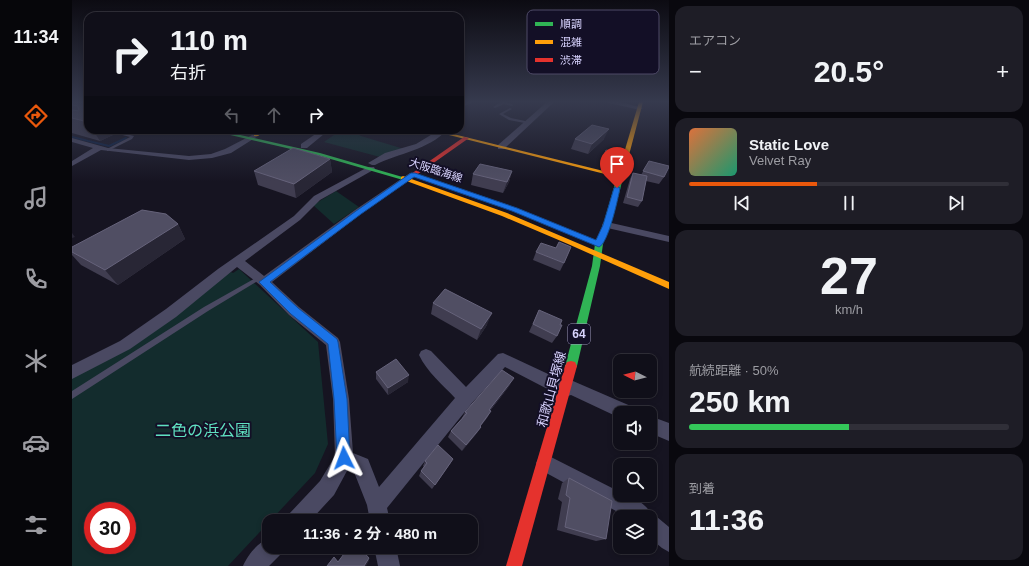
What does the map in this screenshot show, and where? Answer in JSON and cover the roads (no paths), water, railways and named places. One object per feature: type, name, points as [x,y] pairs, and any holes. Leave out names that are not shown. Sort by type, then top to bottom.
[{"type":"main road","name":"和歌山貝塚線","points":[[514,566],[566,388],[596,266],[598,248],[607,225],[633,128]]},
{"type":"main road","name":"大阪臨海線","points":[[235,134],[304,146],[409,177],[467,192],[585,238],[598,248],[669,286]]},
{"type":"main road","name":"大阪臨海線","points":[[244,134],[372,166]]},
{"type":"main road","points":[[253,137],[258,134]]},
{"type":"main road","points":[[453,134],[620,176]]},
{"type":"main road","points":[[409,177],[466,138]]},
{"type":"main road","name":"大阪臨海線","points":[[409,177],[598,248],[620,253]]},
{"type":"street","points":[[501,146],[523,128]]},
{"type":"street","points":[[304,146],[321,134]]},
{"type":"street","points":[[72,372],[125,345],[171,313],[297,218],[317,198],[388,155],[420,146],[438,134]]},
{"type":"street","points":[[72,140],[108,150],[189,158],[212,156],[228,151],[253,137]]},
{"type":"street","points":[[73,163],[99,148]]},
{"type":"street","points":[[261,280],[409,177]]},
{"type":"street","points":[[607,225],[669,239]]},
{"type":"street","points":[[238,261],[294,311],[333,342],[340,399],[344,458],[327,488],[303,514]]},
{"type":"street","points":[[426,355],[440,372],[466,398]]},
{"type":"street","points":[[378,513],[466,398],[503,359],[566,388],[613,407]]},
{"type":"street","points":[[657,427],[669,432]]},
{"type":"street","points":[[344,458],[361,466],[378,513]]},
{"type":"street","points":[[545,463],[634,510]]},
{"type":"street","points":[[657,530],[669,541]]},
{"type":"street","points":[[254,566],[265,554]]},
{"type":"street","points":[[386,554],[389,566]]},
{"type":"lane","points":[[108,150],[131,138],[132,136],[123,134]]},
{"type":"lane","points":[[72,395],[206,309],[261,280]]},
{"type":"waterway","points":[[72,137],[109,146],[126,138]]},
{"type":"park label","name":"二色の浜公園","points":[[203,430]]}]
